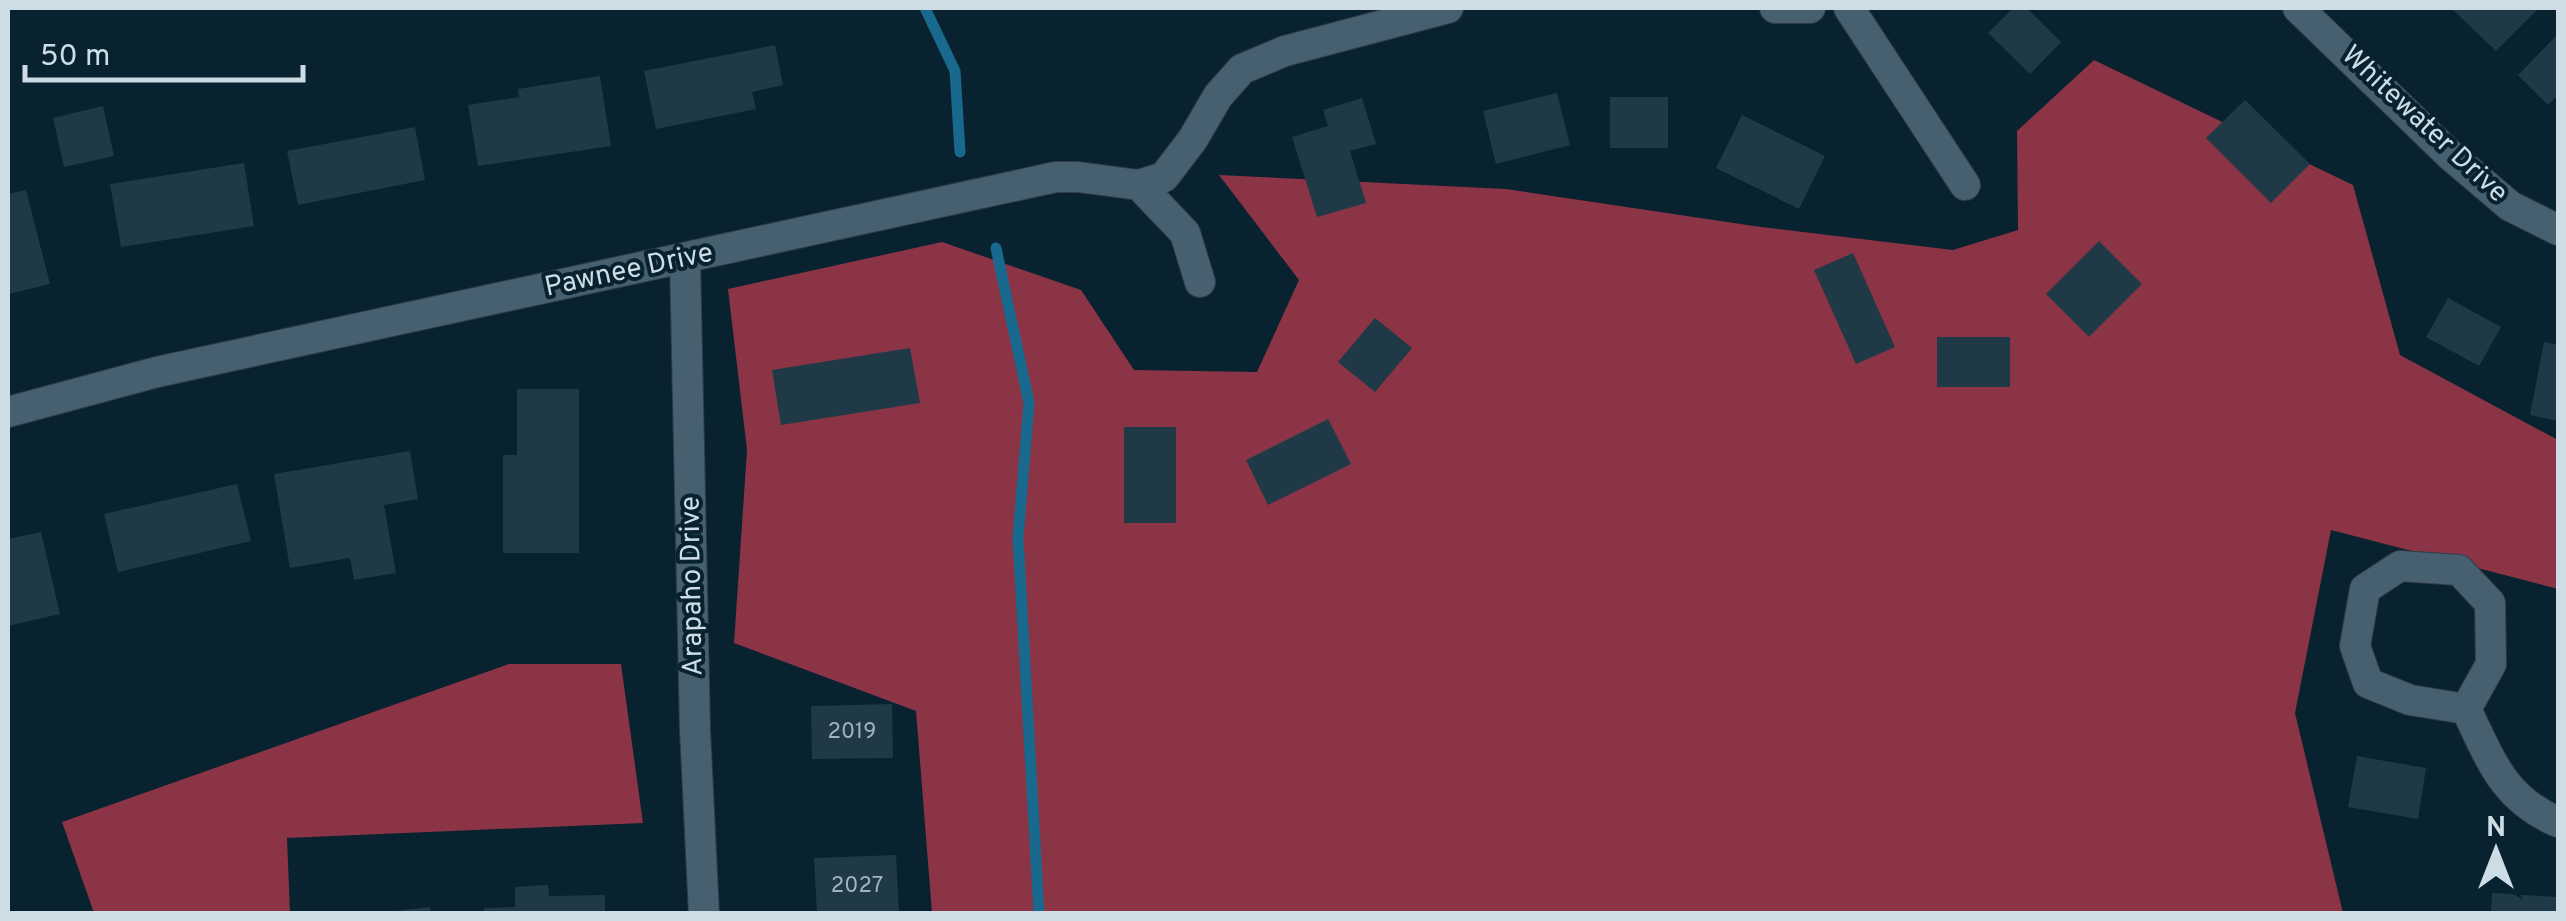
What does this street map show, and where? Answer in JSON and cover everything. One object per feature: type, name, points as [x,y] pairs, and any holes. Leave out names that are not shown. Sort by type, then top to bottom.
[{"type":"street","points":[[1200,282],[1185,233],[1139,185],[1164,177],[1193,139],[1218,96],[1242,69],[1285,52],[1448,8]]},
{"type":"street","points":[[1775,8],[1810,8]]},
{"type":"street","points":[[1849,8],[1965,185]]},
{"type":"street","name":"Whitewater Drive","points":[[2298,8],[2495,194],[2558,230]]},
{"type":"street","name":"Pawnee Drive","points":[[8,412],[156,372],[1056,177],[1139,185]]},
{"type":"street","name":"Arapaho Drive","points":[[685,259],[695,730],[704,914]]},
{"type":"street","points":[[2400,566],[2460,570],[2490,603],[2491,664],[2466,710],[2410,700],[2368,683],[2355,646],[2365,589],[2400,566]]},
{"type":"street","points":[[2466,710],[2498,776],[2531,811],[2558,822]]},
{"type":"shaded area","points":[[2094,60],[2353,185],[2400,355],[2558,440],[2558,589],[2331,530],[2295,713],[2343,913],[932,913],[916,711],[734,643],[747,450],[728,289],[942,242],[1081,290],[1134,370],[1257,372],[1299,280],[1219,175],[1506,189],[1754,226],[1953,250],[2018,230],[2017,131]]},
{"type":"shaded area","points":[[509,664],[621,664],[643,823],[287,838],[290,913],[94,913],[62,822]]},
{"type":"building","points":[[2013,8],[2027,8],[2061,42],[2030,74],[1988,33]]},
{"type":"building","points":[[2451,8],[2539,8],[2496,51]]},
{"type":"building","points":[[2558,34],[2558,95],[2548,105],[2518,75]]},
{"type":"building","points":[[775,45],[783,85],[752,92],[756,109],[656,129],[644,71]]},
{"type":"building","points":[[600,76],[611,146],[478,166],[468,105],[519,97],[518,89]]},
{"type":"building","points":[[1557,93],[1570,145],[1496,164],[1483,111]]},
{"type":"building","points":[[1610,97],[1668,97],[1668,148],[1610,148]]},
{"type":"building","points":[[1362,98],[1376,144],[1350,151],[1366,203],[1317,217],[1292,137],[1328,126],[1323,110]]},
{"type":"building","points":[[2245,100],[2310,164],[2271,203],[2206,138]]},
{"type":"building","points":[[103,106],[114,156],[64,167],[53,118]]},
{"type":"building","points":[[1742,115],[1825,156],[1799,209],[1716,168]]},
{"type":"building","points":[[415,127],[425,180],[298,205],[287,151]]},
{"type":"building","points":[[244,163],[254,226],[121,247],[110,184]]},
{"type":"building","points":[[26,190],[50,284],[9,294],[8,194]]},
{"type":"building","points":[[2099,241],[2142,284],[2089,337],[2046,294]]},
{"type":"building","points":[[1853,253],[1895,347],[1856,364],[1814,270]]},
{"type":"building","points":[[2448,298],[2501,327],[2479,366],[2426,337]]},
{"type":"building","points":[[1375,318],[1412,348],[1375,392],[1338,362]]},
{"type":"building","points":[[1937,337],[2010,337],[2010,387],[1937,387]]},
{"type":"building","points":[[2544,342],[2558,345],[2558,421],[2530,415]]},
{"type":"building","points":[[910,348],[920,403],[781,425],[772,370]]},
{"type":"building","points":[[517,389],[579,389],[579,553],[503,553],[503,455],[517,455]]},
{"type":"building","points":[[1328,419],[1351,464],[1268,505],[1246,460]]},
{"type":"building","points":[[1124,427],[1176,427],[1176,523],[1124,523]]},
{"type":"building","points":[[410,451],[418,499],[384,505],[396,573],[354,580],[350,558],[290,568],[274,474]]},
{"type":"building","points":[[237,484],[251,541],[118,572],[104,514]]},
{"type":"building","points":[[41,532],[60,614],[8,626],[8,539]]},
{"type":"building","points":[[892,704],[893,758],[812,759],[811,706]]},
{"type":"building","points":[[2357,756],[2426,768],[2418,819],[2348,807]]},
{"type":"building","points":[[896,855],[899,914],[817,914],[814,858]]},
{"type":"building","points":[[548,885],[549,896],[605,895],[605,914],[484,914],[484,908],[515,907],[515,887]]},
{"type":"building","points":[[2492,893],[2558,897],[2558,914],[2491,914]]},
{"type":"building","points":[[430,907],[431,914],[395,911]]},
{"type":"waterway","points":[[925,8],[955,71],[960,152]]},
{"type":"waterway","points":[[996,248],[1029,403],[1018,538],[1039,914]]}]
